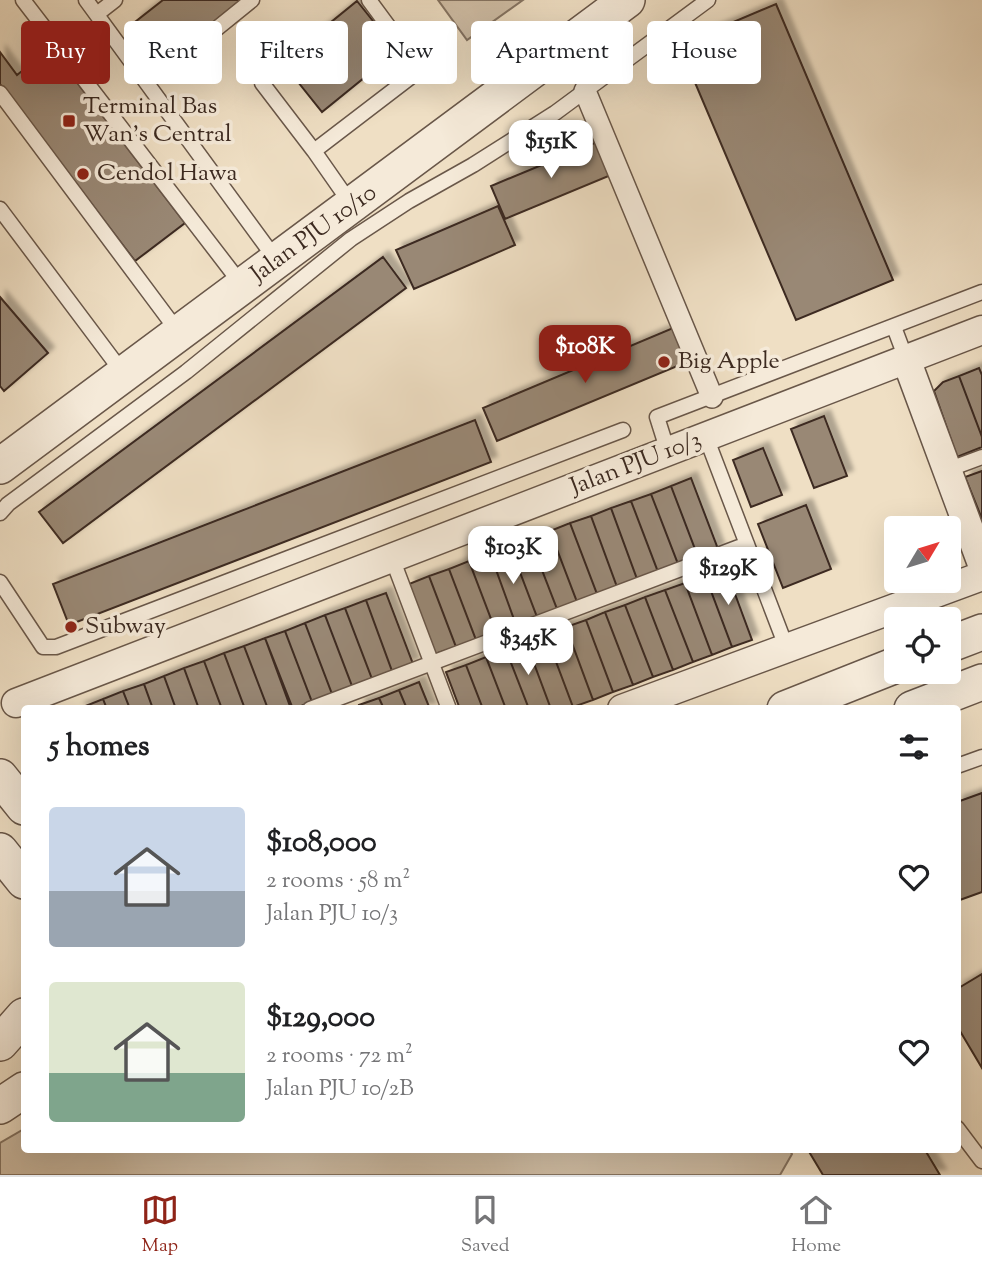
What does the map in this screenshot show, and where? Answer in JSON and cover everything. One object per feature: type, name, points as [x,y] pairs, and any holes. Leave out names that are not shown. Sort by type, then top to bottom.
[{"type":"street","name":"Jalan PJU 10/10","points":[[1,463],[627,0]]},
{"type":"street","points":[[585,91],[712,397]]},
{"type":"street","name":"Jalan PJU 10/3","points":[[14,700],[392,558],[982,330]]},
{"type":"street","points":[[906,359],[982,564]]},
{"type":"street","points":[[633,705],[982,576]]},
{"type":"street","points":[[961,640],[982,632]]},
{"type":"street","points":[[795,705],[884,670]]},
{"type":"street","points":[[922,705],[982,682]]},
{"type":"street","points":[[0,851],[21,877]]},
{"type":"street","points":[[0,1043],[21,1019]]},
{"type":"street","points":[[0,1053],[21,1040]]},
{"type":"street","points":[[0,1106],[21,1092]]},
{"type":"lane","points":[[23,0],[243,286]]},
{"type":"lane","points":[[86,0],[277,261]]},
{"type":"lane","points":[[97,14],[115,0]]},
{"type":"lane","points":[[222,24],[252,0]]},
{"type":"lane","points":[[314,151],[412,76],[414,61],[369,0]]},
{"type":"lane","points":[[0,513],[186,372],[351,239],[555,113],[708,0]]},
{"type":"lane","points":[[263,84],[352,205]]},
{"type":"lane","points":[[0,93],[180,333]]},
{"type":"lane","points":[[0,209],[124,374]]},
{"type":"lane","points":[[668,452],[657,417],[982,292]]},
{"type":"lane","points":[[894,327],[906,359]]},
{"type":"lane","points":[[0,582],[43,647],[56,647],[623,430]]},
{"type":"lane","points":[[706,437],[786,649]]},
{"type":"lane","points":[[947,470],[982,457]]},
{"type":"lane","points":[[321,705],[747,544]]},
{"type":"lane","points":[[392,558],[448,705]]},
{"type":"lane","points":[[961,765],[982,757]]},
{"type":"lane","points":[[961,1133],[982,1161]]},
{"type":"shaded area","points":[[438,0],[523,0],[494,21],[471,21],[471,37],[467,40],[457,26],[457,21],[453,21]]},
{"type":"shaded area","points":[[21,1131],[21,1153],[792,1154],[780,1175],[0,1175],[0,1143]]},
{"type":"building","points":[[163,0],[241,0],[215,21],[136,21]]},
{"type":"building","points":[[357,1],[373,21],[362,21],[362,79],[322,112],[300,84],[348,84],[348,21],[332,21]]},
{"type":"building","points":[[776,4],[893,280],[796,320],[696,84],[761,84],[761,21],[736,21]]},
{"type":"building","points":[[0,52],[17,75],[21,72],[21,84],[78,84],[185,223],[135,261],[0,84]]},
{"type":"building","points":[[597,142],[611,175],[505,219],[491,186]]},
{"type":"building","points":[[498,206],[515,245],[414,289],[396,250]]},
{"type":"building","points":[[383,257],[406,288],[63,543],[39,512]]},
{"type":"building","points":[[0,297],[48,353],[4,391],[0,386]]},
{"type":"building","points":[[673,328],[687,362],[497,441],[483,408]]},
{"type":"building","points":[[979,368],[982,375],[982,437],[959,376]]},
{"type":"building","points":[[959,376],[982,437],[982,447],[957,457],[934,391],[943,382]]},
{"type":"building","points":[[824,416],[847,476],[814,488],[791,429]]},
{"type":"building","points":[[475,420],[491,462],[69,625],[53,584]]},
{"type":"building","points":[[763,448],[782,495],[751,507],[733,460]]},
{"type":"building","points":[[982,471],[982,519],[965,477]]},
{"type":"building","points":[[691,478],[718,549],[698,557],[671,486]]},
{"type":"building","points":[[671,486],[698,557],[678,564],[651,494]]},
{"type":"building","points":[[651,494],[678,564],[658,572],[631,501]]},
{"type":"building","points":[[631,501],[658,572],[637,579],[611,508]]},
{"type":"building","points":[[806,505],[831,569],[783,588],[758,524]]},
{"type":"building","points":[[611,508],[637,579],[617,587],[591,516]]},
{"type":"building","points":[[591,516],[617,587],[597,594],[570,523]]},
{"type":"building","points":[[570,523],[597,594],[577,602],[550,531]]},
{"type":"building","points":[[550,531],[577,602],[557,609],[530,539]]},
{"type":"building","points":[[530,539],[557,609],[537,617],[510,546]]},
{"type":"building","points":[[510,546],[537,617],[516,625],[490,553]]},
{"type":"building","points":[[490,553],[516,625],[496,632],[469,561]]},
{"type":"building","points":[[469,561],[496,632],[476,640],[449,569]]},
{"type":"building","points":[[725,567],[752,640],[732,647],[705,575]]},
{"type":"building","points":[[449,569],[476,640],[456,647],[429,576]]},
{"type":"building","points":[[705,575],[732,647],[712,655],[685,583]]},
{"type":"building","points":[[429,576],[456,647],[435,654],[409,584]]},
{"type":"building","points":[[685,583],[712,655],[693,662],[665,590]]},
{"type":"building","points":[[665,590],[693,662],[673,670],[645,597]]},
{"type":"building","points":[[386,593],[413,664],[392,671],[366,600]]},
{"type":"building","points":[[645,597],[673,670],[653,677],[625,605]]},
{"type":"building","points":[[366,600],[392,671],[372,679],[345,608]]},
{"type":"building","points":[[625,605],[653,677],[633,685],[605,612]]},
{"type":"building","points":[[345,608],[372,679],[352,686],[325,615]]},
{"type":"building","points":[[605,612],[633,685],[613,692],[586,620]]},
{"type":"building","points":[[325,615],[352,686],[332,694],[305,623]]},
{"type":"building","points":[[586,620],[613,692],[593,700],[566,627]]},
{"type":"building","points":[[305,623],[332,694],[312,702],[285,631]]},
{"type":"building","points":[[566,627],[593,700],[572,705],[546,635]]},
{"type":"building","points":[[285,631],[312,702],[291,705],[265,638]]},
{"type":"building","points":[[546,635],[572,705],[550,705],[526,642]]},
{"type":"building","points":[[265,638],[290,705],[266,705],[244,646]]},
{"type":"building","points":[[526,642],[550,705],[527,705],[506,650]]},
{"type":"building","points":[[244,646],[266,705],[244,705],[224,653]]},
{"type":"building","points":[[506,650],[527,705],[504,705],[486,657]]},
{"type":"building","points":[[224,653],[244,705],[220,705],[204,661]]},
{"type":"building","points":[[486,657],[504,705],[481,705],[466,665]]},
{"type":"building","points":[[204,661],[220,705],[198,705],[184,668]]},
{"type":"building","points":[[466,665],[481,705],[458,705],[446,672]]},
{"type":"building","points":[[184,668],[198,705],[175,705],[164,676]]},
{"type":"building","points":[[164,676],[175,705],[152,705],[144,684]]},
{"type":"building","points":[[419,682],[428,705],[405,705],[399,690]]},
{"type":"building","points":[[144,684],[152,705],[128,705],[123,691]]},
{"type":"building","points":[[399,690],[405,705],[382,705],[379,698]]},
{"type":"building","points":[[123,691],[128,705],[105,705],[103,699]]},
{"type":"building","points":[[379,698],[382,705],[359,705]]},
{"type":"building","points":[[103,699],[105,705],[88,705]]},
{"type":"building","points":[[982,793],[982,892],[961,900],[961,801]]},
{"type":"building","points":[[982,974],[982,1068],[961,1033],[961,987]]},
{"type":"building","points":[[810,1153],[927,1153],[940,1175],[823,1175]]},
{"type":"place","name":"Terminal Bas Wan's Central","points":[[69,121]]},
{"type":"place","name":"Cendol Hawa","points":[[83,174]]},
{"type":"place","name":"Big Apple","points":[[664,362]]},
{"type":"place","name":"Subway","points":[[71,627]]}]
